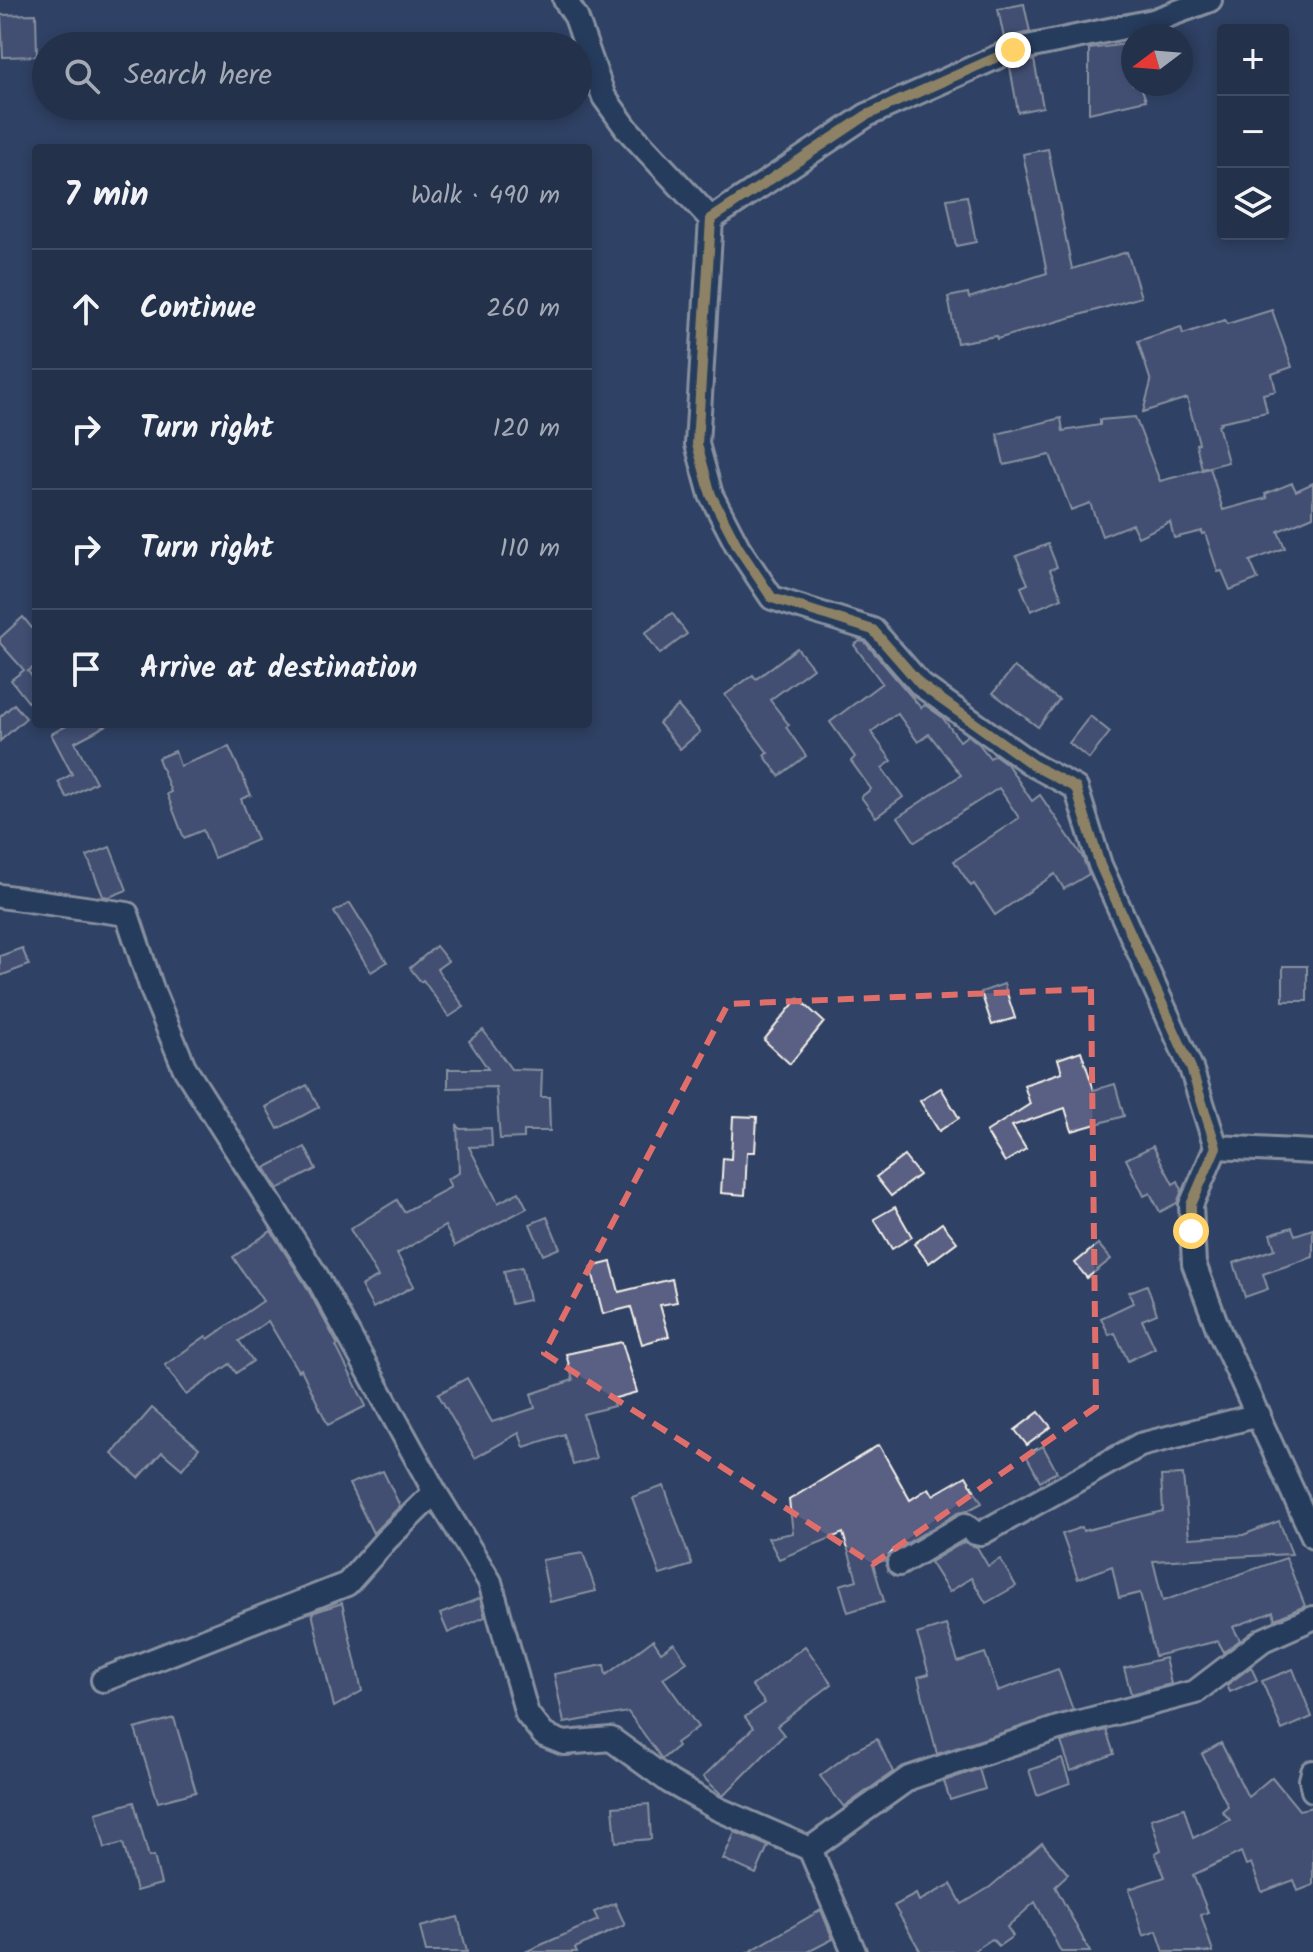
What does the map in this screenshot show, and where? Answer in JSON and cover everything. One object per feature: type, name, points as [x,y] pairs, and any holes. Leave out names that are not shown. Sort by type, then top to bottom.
[{"type":"street","points":[[565,0],[581,32]]},
{"type":"street","points":[[711,219],[867,115],[1013,50],[1153,21],[1210,0]]},
{"type":"street","points":[[592,63],[604,97],[627,129],[711,219],[697,444],[711,495],[738,547],[772,598],[873,630],[921,685],[1033,765],[1076,788],[1100,865],[1191,1068],[1216,1147],[1191,1205],[1194,1264],[1219,1331],[1313,1536]]},
{"type":"street","points":[[0,896],[127,914],[153,992],[185,1069],[317,1277],[435,1492],[490,1582],[527,1714],[544,1735],[564,1743],[611,1739],[670,1782],[706,1802],[810,1849],[854,1952]]},
{"type":"street","points":[[1216,1147],[1313,1152]]},
{"type":"street","points":[[899,1564],[965,1525],[975,1533],[982,1533],[1140,1445],[1259,1415]]},
{"type":"street","points":[[103,1680],[347,1584],[435,1492]]},
{"type":"street","points":[[810,1849],[909,1778],[1058,1728],[1195,1692],[1263,1640],[1313,1618]]},
{"type":"street","points":[[1313,1772],[1313,1790]]},
{"type":"highlighted area","points":[[1091,989],[1096,1407],[873,1564],[544,1353],[728,1004]]},
{"type":"building","points":[[1024,4],[1030,32],[1004,38],[998,9]]},
{"type":"building","points":[[36,14],[32,56],[3,57],[1,15]]},
{"type":"building","points":[[1121,45],[1121,96],[1144,96],[1146,100],[1089,113],[1089,49]]},
{"type":"building","points":[[1034,60],[1043,107],[1018,112],[1010,67]]},
{"type":"building","points":[[1048,149],[1072,269],[1127,252],[1141,297],[997,339],[996,336],[957,343],[948,297],[968,293],[969,298],[1047,273],[1023,154]]},
{"type":"building","points":[[967,196],[976,242],[956,246],[947,199]]},
{"type":"building","points":[[1272,310],[1292,367],[1272,374],[1276,391],[1263,394],[1267,412],[1220,422],[1218,425],[1228,462],[1202,469],[1196,444],[1199,443],[1187,398],[1143,412],[1151,382],[1138,341],[1181,327],[1183,334],[1225,320],[1227,324]]},
{"type":"building","points":[[1135,417],[1160,481],[1210,468],[1223,510],[1267,498],[1265,494],[1292,483],[1296,491],[1313,483],[1313,516],[1278,531],[1285,548],[1250,561],[1258,579],[1230,590],[1222,571],[1218,572],[1202,531],[1174,538],[1170,522],[1138,537],[1132,524],[1102,536],[1090,503],[1071,510],[1050,455],[1004,465],[997,434],[1061,418],[1063,431],[1100,425],[1100,420]]},
{"type":"building","points":[[1048,544],[1057,567],[1050,570],[1062,598],[1031,611],[1021,587],[1028,584],[1016,556]]},
{"type":"building","points":[[672,613],[687,634],[660,654],[645,633]]},
{"type":"building","points":[[23,617],[32,628],[32,668],[28,671],[32,676],[32,707],[11,680],[24,670],[0,643],[0,638]]},
{"type":"building","points":[[865,642],[921,708],[925,705],[942,717],[960,741],[968,735],[990,758],[995,755],[1007,764],[1032,801],[1040,795],[1082,856],[1089,874],[1064,889],[1055,874],[995,915],[954,861],[1019,818],[999,788],[915,842],[898,817],[961,775],[929,734],[918,742],[897,713],[871,732],[892,761],[882,768],[903,797],[876,817],[861,797],[871,789],[851,761],[855,757],[830,722],[882,683],[854,645]]},
{"type":"building","points":[[797,648],[813,668],[770,700],[789,725],[786,727],[806,756],[779,776],[764,755],[768,753],[725,695],[753,675],[756,679]]},
{"type":"building","points":[[1014,667],[1059,700],[1038,727],[993,693]]},
{"type":"building","points":[[14,704],[26,718],[0,741],[0,717]]},
{"type":"building","points":[[678,706],[700,732],[680,749],[659,723]]},
{"type":"building","points":[[1090,716],[1110,732],[1089,759],[1069,743]]},
{"type":"building","points":[[62,728],[101,728],[75,742],[96,782],[67,798],[58,782],[72,774],[51,734]]},
{"type":"building","points":[[229,747],[251,795],[241,799],[257,840],[214,858],[203,830],[184,838],[167,794],[171,792],[158,758],[175,751],[180,766]]},
{"type":"building","points":[[110,847],[127,890],[109,897],[103,896],[87,856]]},
{"type":"building","points":[[350,903],[387,962],[371,972],[334,912]]},
{"type":"building","points":[[436,946],[448,961],[437,969],[464,1007],[449,1017],[423,980],[421,982],[410,968]]},
{"type":"building","points":[[22,948],[29,965],[0,976],[0,956]]},
{"type":"building","points":[[1283,966],[1307,966],[1307,1001],[1283,1001]]},
{"type":"building","points":[[1004,984],[1015,1018],[992,1025],[981,992]]},
{"type":"building","points":[[798,998],[824,1022],[790,1064],[764,1040]]},
{"type":"building","points":[[483,1030],[511,1069],[542,1070],[541,1097],[549,1097],[550,1131],[524,1131],[524,1138],[500,1139],[496,1087],[448,1088],[448,1069],[488,1069],[469,1041]]},
{"type":"building","points":[[1081,1051],[1094,1090],[1115,1084],[1124,1116],[1072,1131],[1065,1108],[1012,1126],[1026,1149],[1005,1162],[986,1132],[1030,1104],[1024,1085],[1062,1072],[1058,1059]]},
{"type":"building","points":[[307,1085],[319,1107],[278,1129],[266,1107]]},
{"type":"building","points":[[941,1088],[959,1118],[939,1131],[920,1101]]},
{"type":"building","points":[[733,1116],[757,1117],[755,1152],[747,1152],[745,1195],[721,1193],[723,1158],[731,1159]]},
{"type":"building","points":[[457,1124],[460,1129],[491,1128],[492,1146],[469,1147],[498,1203],[519,1192],[527,1208],[455,1246],[445,1226],[397,1254],[414,1286],[373,1308],[361,1286],[378,1277],[350,1229],[397,1200],[404,1212],[451,1187],[447,1179],[459,1173]]},
{"type":"building","points":[[1153,1146],[1173,1184],[1178,1181],[1182,1190],[1177,1203],[1160,1212],[1150,1193],[1144,1196],[1126,1159]]},
{"type":"building","points":[[305,1147],[316,1169],[278,1189],[265,1168]]},
{"type":"building","points":[[904,1156],[919,1175],[891,1196],[876,1177]]},
{"type":"building","points":[[895,1207],[912,1237],[892,1249],[874,1219]]},
{"type":"building","points":[[547,1217],[560,1248],[543,1255],[530,1224]]},
{"type":"building","points":[[942,1223],[957,1242],[929,1263],[914,1244]]},
{"type":"building","points":[[1292,1227],[1295,1235],[1313,1229],[1313,1257],[1263,1274],[1268,1289],[1245,1297],[1234,1263],[1275,1249],[1270,1234]]},
{"type":"building","points":[[271,1231],[305,1284],[366,1406],[328,1425],[301,1369],[298,1371],[268,1321],[239,1341],[253,1361],[236,1373],[230,1364],[186,1395],[165,1365],[263,1301],[233,1257]]},
{"type":"building","points":[[1098,1244],[1111,1259],[1087,1278],[1075,1263]]},
{"type":"building","points":[[611,1262],[619,1292],[672,1279],[677,1302],[660,1305],[669,1336],[642,1344],[631,1307],[603,1314],[591,1267]]},
{"type":"building","points":[[522,1267],[529,1300],[511,1304],[504,1271]]},
{"type":"building","points":[[1147,1285],[1157,1314],[1142,1320],[1155,1348],[1128,1361],[1115,1333],[1109,1335],[1101,1318],[1133,1303],[1129,1292]]},
{"type":"building","points":[[622,1342],[637,1392],[612,1399],[614,1406],[583,1414],[596,1458],[573,1465],[564,1434],[524,1447],[519,1433],[475,1458],[438,1394],[467,1378],[492,1422],[535,1408],[531,1394],[573,1380],[566,1354]]},
{"type":"building","points":[[152,1408],[199,1448],[182,1469],[162,1452],[139,1478],[112,1454]]},
{"type":"building","points":[[1039,1412],[1051,1427],[1027,1445],[1015,1430]]},
{"type":"building","points":[[879,1445],[910,1500],[929,1488],[933,1495],[966,1476],[982,1503],[958,1513],[892,1552],[886,1560],[873,1564],[884,1601],[848,1612],[840,1585],[857,1580],[843,1533],[779,1559],[768,1538],[793,1533],[789,1500]]},
{"type":"building","points":[[1043,1446],[1057,1472],[1040,1481],[1026,1455]]},
{"type":"building","points":[[383,1471],[400,1506],[373,1533],[349,1484]]},
{"type":"building","points":[[1183,1475],[1189,1538],[1243,1535],[1279,1521],[1292,1554],[1153,1561],[1163,1601],[1286,1558],[1305,1606],[1275,1619],[1273,1612],[1233,1627],[1240,1640],[1224,1652],[1218,1641],[1155,1656],[1140,1593],[1119,1598],[1112,1566],[1078,1579],[1062,1534],[1163,1511],[1161,1476]]},
{"type":"building","points":[[664,1486],[692,1565],[660,1575],[632,1497]]},
{"type":"building","points":[[964,1542],[977,1547],[988,1566],[1000,1559],[1016,1586],[986,1603],[971,1578],[949,1592],[930,1562]]},
{"type":"building","points":[[583,1553],[596,1591],[550,1602],[542,1560]]},
{"type":"building","points":[[480,1598],[485,1617],[448,1633],[440,1614]]},
{"type":"building","points":[[342,1603],[362,1691],[334,1707],[312,1613]]},
{"type":"building","points":[[946,1625],[958,1662],[985,1653],[998,1691],[1058,1669],[1073,1710],[937,1754],[918,1677],[929,1674],[917,1634]]},
{"type":"building","points":[[653,1640],[661,1652],[674,1643],[687,1662],[663,1678],[698,1727],[676,1743],[678,1746],[662,1759],[628,1712],[564,1723],[554,1674],[604,1665],[606,1675]]},
{"type":"building","points":[[805,1646],[832,1684],[777,1726],[784,1735],[723,1796],[703,1777],[753,1728],[745,1717],[765,1703],[752,1686]]},
{"type":"building","points":[[1165,1658],[1171,1684],[1131,1694],[1124,1668]]},
{"type":"building","points":[[1251,1667],[1257,1680],[1230,1692],[1227,1685]]},
{"type":"building","points":[[1293,1669],[1312,1717],[1282,1730],[1262,1681]]},
{"type":"building","points":[[174,1718],[196,1792],[158,1802],[135,1729]]},
{"type":"building","points":[[1106,1730],[1114,1754],[1071,1771],[1061,1742]]},
{"type":"building","points":[[877,1739],[893,1772],[844,1807],[820,1776],[853,1751]]},
{"type":"building","points":[[1221,1743],[1248,1797],[1272,1777],[1299,1810],[1313,1807],[1313,1885],[1298,1891],[1294,1880],[1262,1892],[1251,1863],[1246,1865],[1241,1852],[1193,1875],[1208,1912],[1201,1915],[1213,1952],[1164,1952],[1157,1931],[1143,1936],[1129,1889],[1165,1877],[1155,1853],[1161,1850],[1151,1819],[1184,1808],[1193,1838],[1230,1820],[1222,1811],[1228,1806],[1202,1754]]},
{"type":"building","points":[[1062,1759],[1070,1783],[1037,1795],[1029,1770]]},
{"type":"building","points":[[979,1769],[985,1789],[950,1800],[944,1781]]},
{"type":"building","points":[[134,1802],[149,1857],[154,1856],[161,1884],[136,1891],[123,1843],[105,1848],[96,1813]]},
{"type":"building","points":[[649,1804],[651,1839],[616,1842],[613,1807]]},
{"type":"building","points":[[735,1832],[768,1846],[756,1874],[723,1859]]},
{"type":"building","points":[[1042,1843],[1068,1874],[1055,1886],[1090,1952],[1061,1952],[1035,1902],[1007,1927],[1013,1936],[999,1946],[992,1939],[972,1952],[921,1952],[894,1906],[916,1894],[919,1901],[951,1884],[962,1904],[990,1887]]},
{"type":"building","points":[[615,1903],[625,1925],[575,1948],[577,1952],[525,1952],[598,1920],[594,1912]]},
{"type":"building","points":[[821,1910],[833,1939],[808,1952],[749,1952]]},
{"type":"building","points":[[458,1917],[467,1952],[426,1952],[420,1927]]},
{"type":"route","points":[[1013,50],[867,115],[711,219],[697,444],[711,495],[738,547],[772,598],[873,630],[921,685],[1033,765],[1076,788],[1100,865],[1191,1068],[1216,1147],[1191,1205],[1191,1231]]}]
